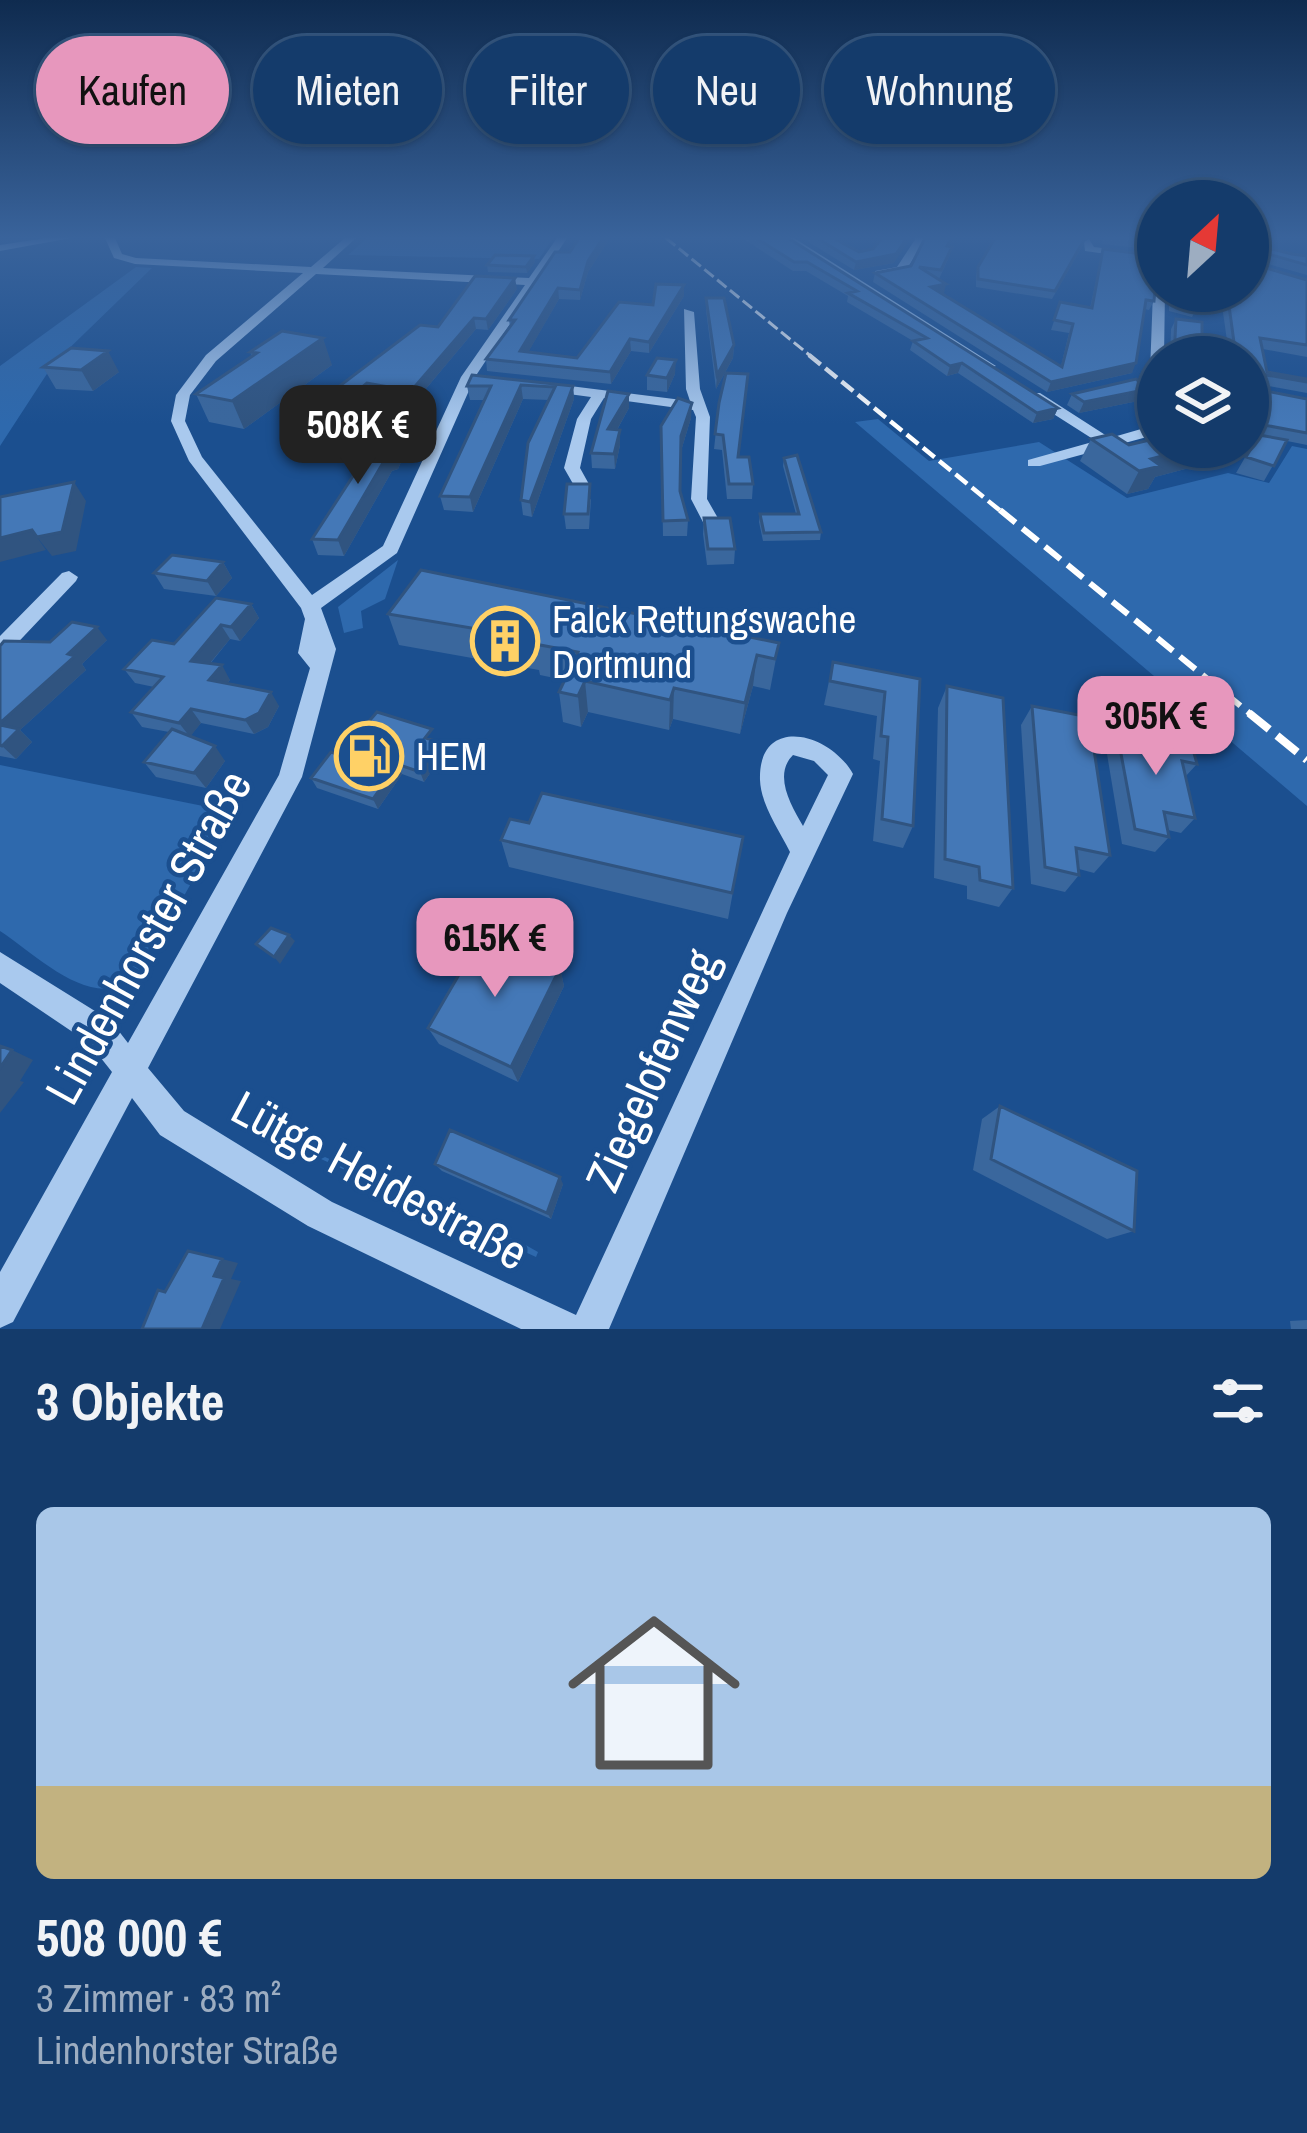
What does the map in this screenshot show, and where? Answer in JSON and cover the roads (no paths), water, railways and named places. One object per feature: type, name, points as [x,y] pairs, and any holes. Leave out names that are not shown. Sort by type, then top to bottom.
[{"type":"street","points":[[279,300],[211,358],[183,394],[178,421],[195,458],[312,613],[392,549],[468,376],[521,300]]},
{"type":"street","points":[[888,300],[1006,377]]},
{"type":"street","points":[[1156,336],[1158,312]]},
{"type":"street","points":[[688,313],[693,389],[699,406],[698,485],[710,520]]},
{"type":"street","points":[[1158,318],[1175,321]]},
{"type":"street","points":[[468,376],[497,380]]},
{"type":"street","points":[[518,383],[699,406]]},
{"type":"street","points":[[1025,389],[1110,444]]},
{"type":"street","points":[[581,486],[572,468],[584,419],[600,393]]},
{"type":"street","points":[[1044,402],[1070,396]]},
{"type":"street","points":[[1034,463],[1137,436]]},
{"type":"street","points":[[0,649],[69,577]]},
{"type":"street","name":"Lindenhorster Straße","points":[[0,1309],[290,777],[320,664],[308,652],[312,613]]},
{"type":"street","name":"Ziegelofenweg","points":[[590,1329],[802,850]]},
{"type":"street","name":"Lütge Heidestraße","points":[[0,966],[100,1032],[128,1074],[172,1123],[320,1214],[563,1329]]},
{"type":"railway","points":[[742,300],[813,358]]},
{"type":"railway","points":[[809,355],[1003,513]]},
{"type":"railway","points":[[1000,510],[1253,716]]},
{"type":"railway","points":[[1249,713],[1307,760]]},
{"type":"place","name":"Falck Rettungswache Dortmund","points":[[505,641]]},
{"type":"place","name":"HEM","points":[[369,756]]}]
